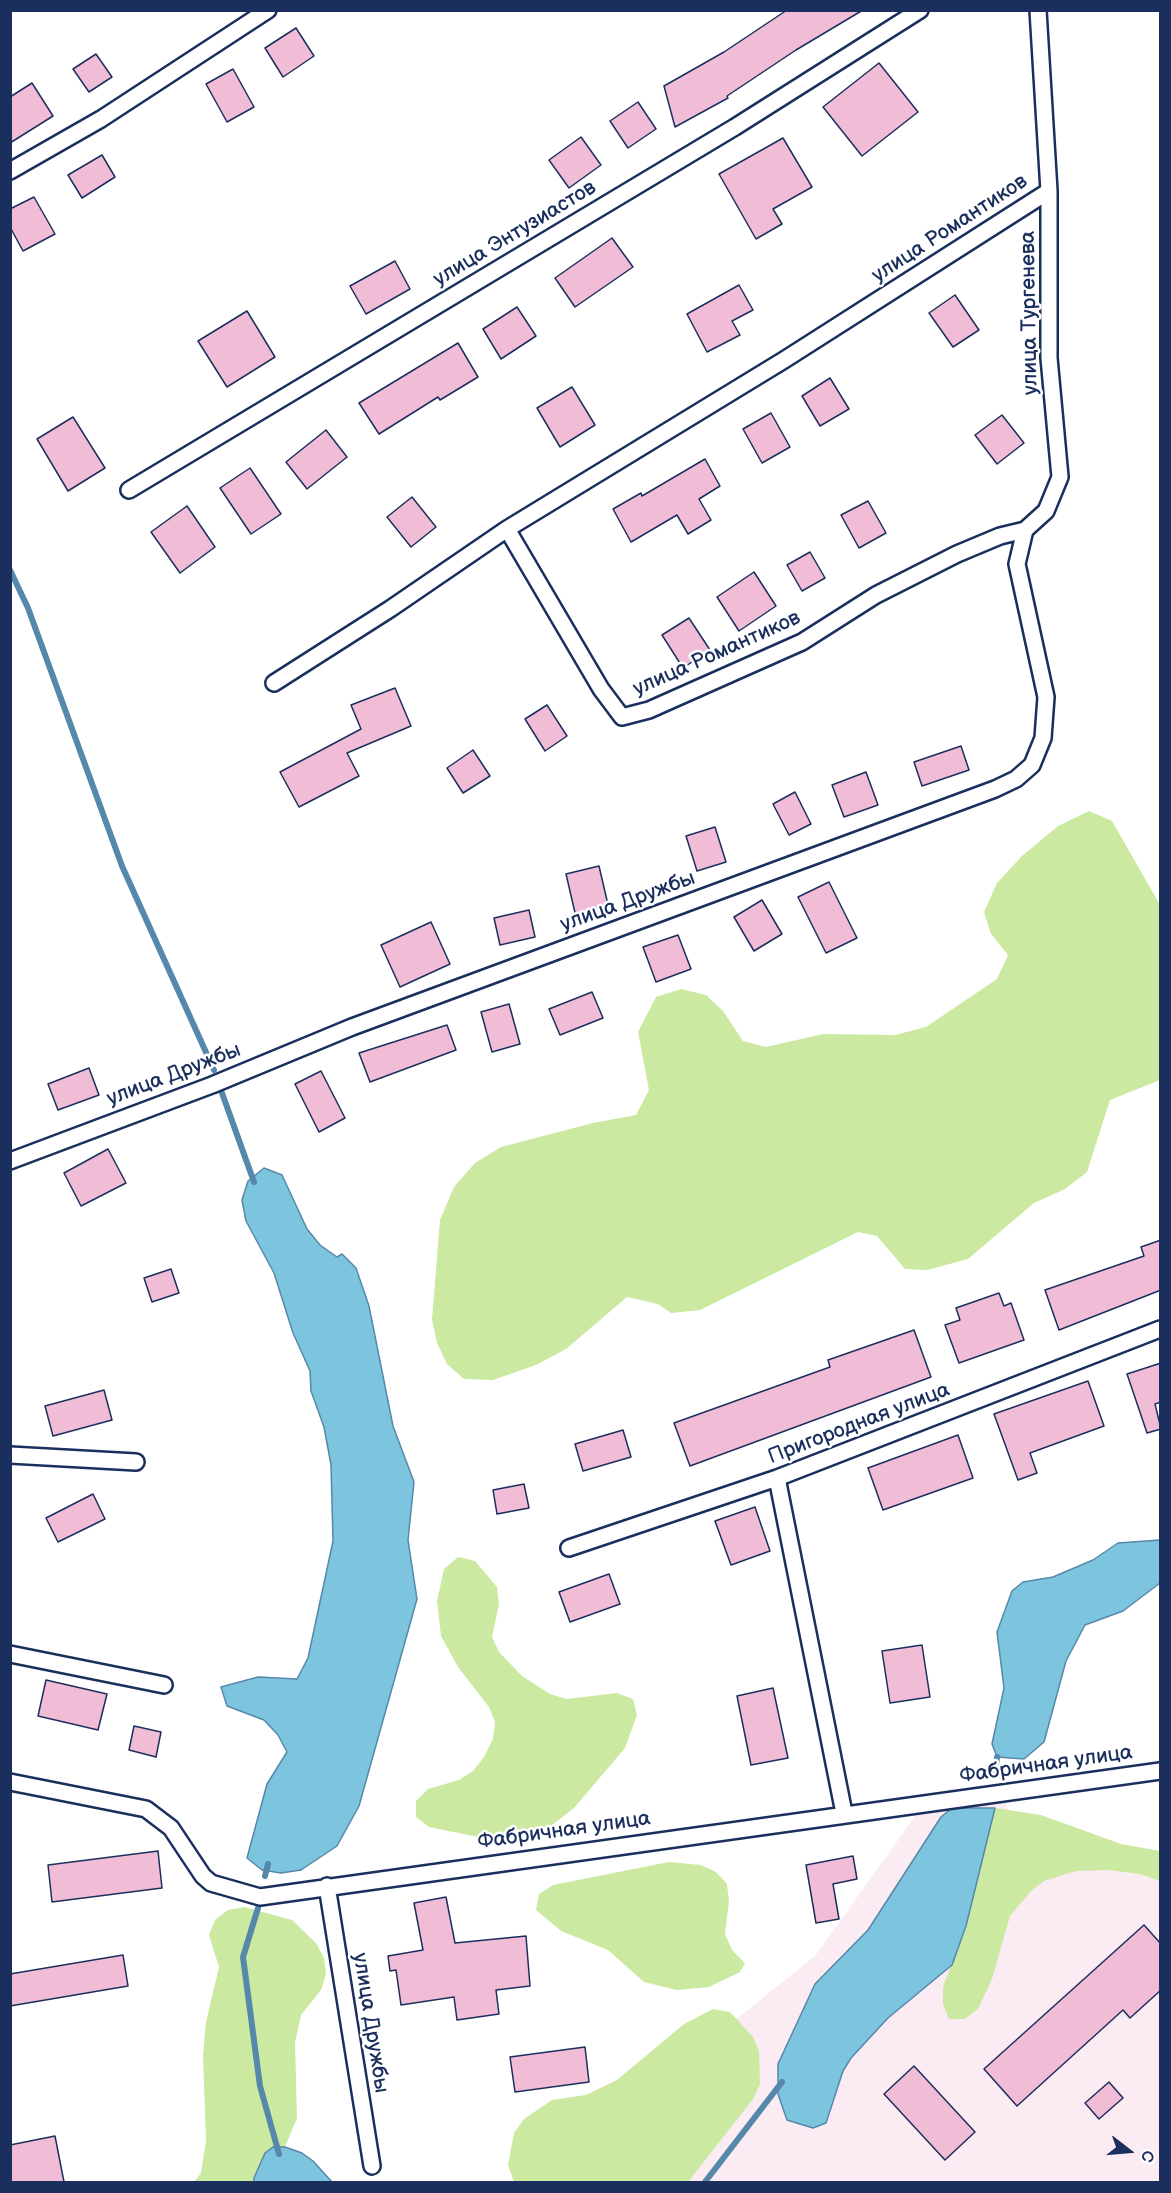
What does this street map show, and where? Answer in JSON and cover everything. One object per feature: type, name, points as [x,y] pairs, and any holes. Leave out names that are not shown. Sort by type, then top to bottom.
[{"type":"street","points":[[10,171],[102,119],[268,10]]},
{"type":"street","name":"улица Энтузиастов","points":[[129,490],[735,127],[920,10]]},
{"type":"street","name":"улица Тургенева","points":[[1025,530],[1046,511],[1059,477],[1049,358],[1049,191],[1038,10]]},
{"type":"street","name":"улица Романтиков","points":[[274,683],[390,609],[507,529],[784,360],[1049,191]]},
{"type":"street","name":"улица Романтиков","points":[[507,529],[601,689],[622,717],[649,710],[802,642],[876,595],[957,554],[1000,536],[1025,530]]},
{"type":"street","name":"улица Дружбы","points":[[10,1161],[212,1085],[352,1028],[1016,778],[1032,765],[1043,738],[1046,697],[1017,564],[1025,530]]},
{"type":"street","name":"Пригородная улица","points":[[569,1548],[777,1478],[1161,1329]]},
{"type":"street","points":[[10,1455],[136,1462]]},
{"type":"street","points":[[777,1478],[844,1813]]},
{"type":"street","points":[[10,1654],[164,1684]]},
{"type":"street","name":"Фабричная улица","points":[[10,1782],[146,1809],[171,1828],[203,1876],[227,1889],[260,1897],[844,1813],[1161,1771]]},
{"type":"street","name":"улица Дружбы","points":[[327,1886],[372,2166]]},
{"type":"shaded area","points":[[1005,1800],[1017,1836],[1160,1873],[1160,2182],[640,2182],[724,2029],[815,1956],[918,1812]]},
{"type":"green space","points":[[1089,811],[1112,821],[1160,905],[1160,1080],[1110,1100],[1087,1172],[1065,1189],[1034,1203],[968,1259],[927,1270],[905,1269],[877,1236],[858,1232],[700,1310],[671,1313],[658,1304],[627,1297],[566,1349],[536,1365],[493,1380],[464,1379],[447,1364],[437,1343],[432,1320],[440,1220],[454,1187],[475,1163],[501,1147],[593,1123],[636,1115],[649,1090],[638,1032],[656,997],[681,989],[706,995],[723,1011],[743,1041],[766,1047],[823,1034],[895,1035],[926,1027],[997,979],[1008,955],[991,934],[984,912],[997,883],[1022,856],[1058,826]]},
{"type":"green space","points":[[458,1557],[475,1561],[497,1587],[499,1604],[492,1637],[499,1652],[522,1676],[550,1694],[567,1699],[617,1693],[633,1699],[637,1715],[625,1748],[574,1808],[547,1829],[512,1836],[478,1837],[429,1827],[416,1817],[416,1801],[428,1789],[459,1780],[473,1771],[484,1757],[493,1739],[495,1722],[489,1707],[458,1667],[441,1636],[437,1601],[444,1569]]},
{"type":"green space","points":[[995,1808],[1041,1815],[1121,1844],[1160,1851],[1160,1881],[1140,1874],[1108,1870],[1076,1871],[1044,1881],[1031,1891],[1010,1916],[992,1979],[978,2009],[965,2019],[949,2019],[943,2004],[943,1987],[966,1926]]},
{"type":"green space","points":[[669,1862],[701,1865],[716,1872],[727,1884],[729,1901],[725,1934],[732,1950],[745,1963],[740,1972],[709,1987],[677,1990],[644,1982],[608,1950],[561,1931],[536,1910],[539,1894],[553,1885]]},
{"type":"green space","points":[[244,1907],[292,1920],[316,1943],[324,1958],[326,1974],[321,1990],[301,2015],[295,2043],[297,2118],[285,2147],[273,2147],[254,2178],[254,2182],[194,2182],[201,2173],[206,2141],[203,2055],[206,2022],[219,1967],[209,1935],[215,1920],[228,1910]]},
{"type":"green space","points":[[713,2009],[730,2012],[753,2037],[759,2051],[760,2084],[753,2099],[688,2182],[514,2182],[508,2165],[514,2133],[524,2119],[552,2100],[586,2095],[617,2080],[684,2024]]},
{"type":"water","points":[[264,1168],[282,1175],[307,1229],[320,1245],[337,1257],[342,1254],[356,1268],[369,1306],[393,1426],[414,1482],[408,1540],[417,1599],[359,1806],[337,1846],[301,1870],[281,1873],[262,1870],[247,1858],[267,1784],[287,1752],[278,1735],[264,1720],[227,1706],[221,1687],[258,1677],[297,1679],[308,1658],[333,1541],[331,1465],[324,1427],[311,1391],[310,1371],[293,1333],[274,1273],[246,1221],[242,1200],[248,1181]]},
{"type":"water","points":[[1160,1540],[1160,1583],[1123,1611],[1085,1625],[1066,1661],[1044,1742],[1024,1759],[997,1757],[992,1744],[1004,1688],[997,1632],[1012,1591],[1023,1582],[1053,1577],[1093,1560],[1118,1543]]},
{"type":"water","points":[[952,1808],[995,1808],[966,1926],[952,1965],[888,2018],[851,2058],[843,2071],[826,2123],[813,2128],[787,2120],[778,2094],[778,2064],[815,1984],[868,1930],[941,1817]]},
{"type":"water","points":[[273,2147],[285,2147],[302,2153],[313,2161],[332,2182],[254,2182],[265,2153]]},
{"type":"building","points":[[787,10],[863,10],[796,50],[727,96],[728,98],[675,127],[664,86],[724,52]]},
{"type":"building","points":[[296,28],[314,56],[283,77],[265,48]]},
{"type":"building","points":[[96,54],[112,77],[89,92],[73,69]]},
{"type":"building","points":[[879,63],[918,112],[862,156],[823,107]]},
{"type":"building","points":[[233,69],[254,107],[227,122],[206,84]]},
{"type":"building","points":[[32,83],[53,116],[10,143],[10,97]]},
{"type":"building","points":[[638,102],[656,129],[628,148],[610,121]]},
{"type":"building","points":[[581,137],[601,165],[569,188],[549,160]]},
{"type":"building","points":[[783,138],[812,187],[773,209],[782,224],[756,239],[719,174]]},
{"type":"building","points":[[102,155],[115,177],[82,198],[68,175]]},
{"type":"building","points":[[34,197],[55,234],[23,251],[10,227],[10,209]]},
{"type":"building","points":[[612,238],[633,267],[575,307],[555,278]]},
{"type":"building","points":[[395,261],[410,289],[366,314],[350,286]]},
{"type":"building","points":[[739,285],[753,310],[732,321],[740,335],[707,352],[687,314]]},
{"type":"building","points":[[955,295],[979,330],[953,347],[929,313]]},
{"type":"building","points":[[517,307],[536,336],[501,359],[483,329]]},
{"type":"building","points":[[247,311],[275,357],[227,387],[198,341]]},
{"type":"building","points":[[458,343],[478,377],[440,400],[438,397],[379,434],[359,403]]},
{"type":"building","points":[[830,378],[849,409],[820,426],[802,396]]},
{"type":"building","points":[[572,387],[595,425],[560,447],[537,408]]},
{"type":"building","points":[[771,413],[790,447],[762,463],[743,429]]},
{"type":"building","points":[[1002,415],[1024,443],[997,464],[975,435]]},
{"type":"building","points":[[73,417],[105,468],[68,491],[37,439]]},
{"type":"building","points":[[326,430],[347,457],[307,489],[286,462]]},
{"type":"building","points":[[705,459],[720,486],[699,499],[711,520],[688,534],[677,515],[631,542],[613,509],[641,493],[642,496]]},
{"type":"building","points":[[250,468],[281,514],[251,534],[220,488]]},
{"type":"building","points":[[412,497],[436,527],[411,547],[387,517]]},
{"type":"building","points":[[868,501],[886,533],[859,548],[841,515]]},
{"type":"building","points":[[187,506],[215,547],[180,573],[151,532]]},
{"type":"building","points":[[810,552],[825,578],[802,591],[787,565]]},
{"type":"building","points":[[754,572],[776,606],[739,631],[717,597]]},
{"type":"building","points":[[689,618],[710,650],[683,668],[662,635]]},
{"type":"building","points":[[395,688],[411,726],[347,753],[359,776],[299,807],[280,772],[361,729],[351,705]]},
{"type":"building","points":[[547,705],[567,736],[545,751],[525,719]]},
{"type":"building","points":[[961,746],[969,770],[922,786],[914,762]]},
{"type":"building","points":[[473,750],[490,776],[463,793],[447,768]]},
{"type":"building","points":[[866,772],[878,805],[844,817],[832,785]]},
{"type":"building","points":[[795,792],[811,824],[789,835],[773,804]]},
{"type":"building","points":[[715,827],[726,862],[697,871],[686,836]]},
{"type":"building","points":[[599,866],[609,909],[576,917],[566,874]]},
{"type":"building","points":[[829,882],[857,938],[826,953],[798,897]]},
{"type":"building","points":[[762,900],[782,934],[754,951],[734,917]]},
{"type":"building","points":[[529,910],[535,937],[500,945],[494,918]]},
{"type":"building","points":[[431,922],[450,964],[400,987],[381,945]]},
{"type":"building","points":[[678,935],[691,969],[656,982],[643,947]]},
{"type":"building","points":[[592,992],[603,1018],[560,1035],[549,1009]]},
{"type":"building","points":[[509,1004],[520,1044],[492,1052],[481,1012]]},
{"type":"building","points":[[447,1025],[456,1050],[370,1082],[359,1053]]},
{"type":"building","points":[[89,1068],[99,1095],[58,1110],[48,1084]]},
{"type":"building","points":[[321,1071],[345,1118],[319,1132],[295,1084]]},
{"type":"building","points":[[108,1149],[126,1183],[81,1206],[64,1173]]},
{"type":"building","points":[[1161,1240],[1161,1290],[1059,1330],[1045,1290],[1144,1256],[1141,1247]]},
{"type":"building","points":[[171,1269],[179,1293],[152,1302],[144,1278]]},
{"type":"building","points":[[999,1293],[1004,1306],[1011,1303],[1024,1340],[959,1363],[945,1325],[960,1320],[956,1308]]},
{"type":"building","points":[[914,1330],[931,1377],[690,1466],[674,1423],[830,1367],[828,1360]]},
{"type":"building","points":[[1161,1363],[1161,1402],[1155,1404],[1161,1429],[1147,1433],[1127,1374]]},
{"type":"building","points":[[1088,1381],[1104,1426],[1030,1453],[1037,1473],[1018,1480],[994,1414]]},
{"type":"building","points":[[104,1390],[112,1420],[53,1436],[45,1406]]},
{"type":"building","points":[[623,1430],[631,1457],[583,1471],[575,1444]]},
{"type":"building","points":[[958,1435],[973,1478],[883,1510],[868,1468]]},
{"type":"building","points":[[524,1484],[529,1508],[497,1514],[493,1490]]},
{"type":"building","points":[[93,1494],[105,1519],[58,1542],[46,1518]]},
{"type":"building","points":[[755,1507],[770,1551],[731,1565],[715,1521]]},
{"type":"building","points":[[609,1574],[620,1604],[570,1622],[559,1592]]},
{"type":"building","points":[[922,1645],[930,1697],[890,1703],[882,1651]]},
{"type":"building","points":[[46,1680],[107,1694],[98,1730],[38,1716]]},
{"type":"building","points":[[773,1688],[788,1758],[751,1765],[737,1696]]},
{"type":"building","points":[[134,1726],[161,1732],[156,1757],[129,1750]]},
{"type":"building","points":[[158,1851],[162,1888],[52,1902],[48,1865]]},
{"type":"building","points":[[853,1856],[857,1879],[833,1884],[839,1919],[816,1923],[806,1865]]},
{"type":"building","points":[[446,1897],[455,1943],[526,1936],[530,1986],[496,1990],[499,2014],[457,2020],[454,1997],[401,2005],[396,1970],[390,1971],[388,1956],[423,1950],[414,1903]]},
{"type":"building","points":[[1144,1925],[1161,1944],[1161,1990],[1130,2018],[1123,2010],[1017,2106],[984,2069]]},
{"type":"building","points":[[123,1955],[128,1986],[10,2006],[10,1974]]},
{"type":"building","points":[[585,2047],[589,2082],[515,2092],[510,2057]]},
{"type":"building","points":[[914,2066],[975,2132],[945,2160],[884,2094]]},
{"type":"building","points":[[1109,2082],[1123,2098],[1099,2119],[1085,2103]]},
{"type":"building","points":[[55,2136],[64,2182],[10,2182],[10,2145]]},
{"type":"waterway","points":[[10,570],[28,608],[122,866],[214,1070]]},
{"type":"waterway","points":[[222,1093],[254,1182]]},
{"type":"waterway","points":[[995,1772],[997,1757]]},
{"type":"waterway","points":[[265,1876],[268,1864]]},
{"type":"waterway","points":[[258,1908],[243,1957],[260,2086],[279,2154]]},
{"type":"waterway","points":[[705,2182],[782,2082]]}]
